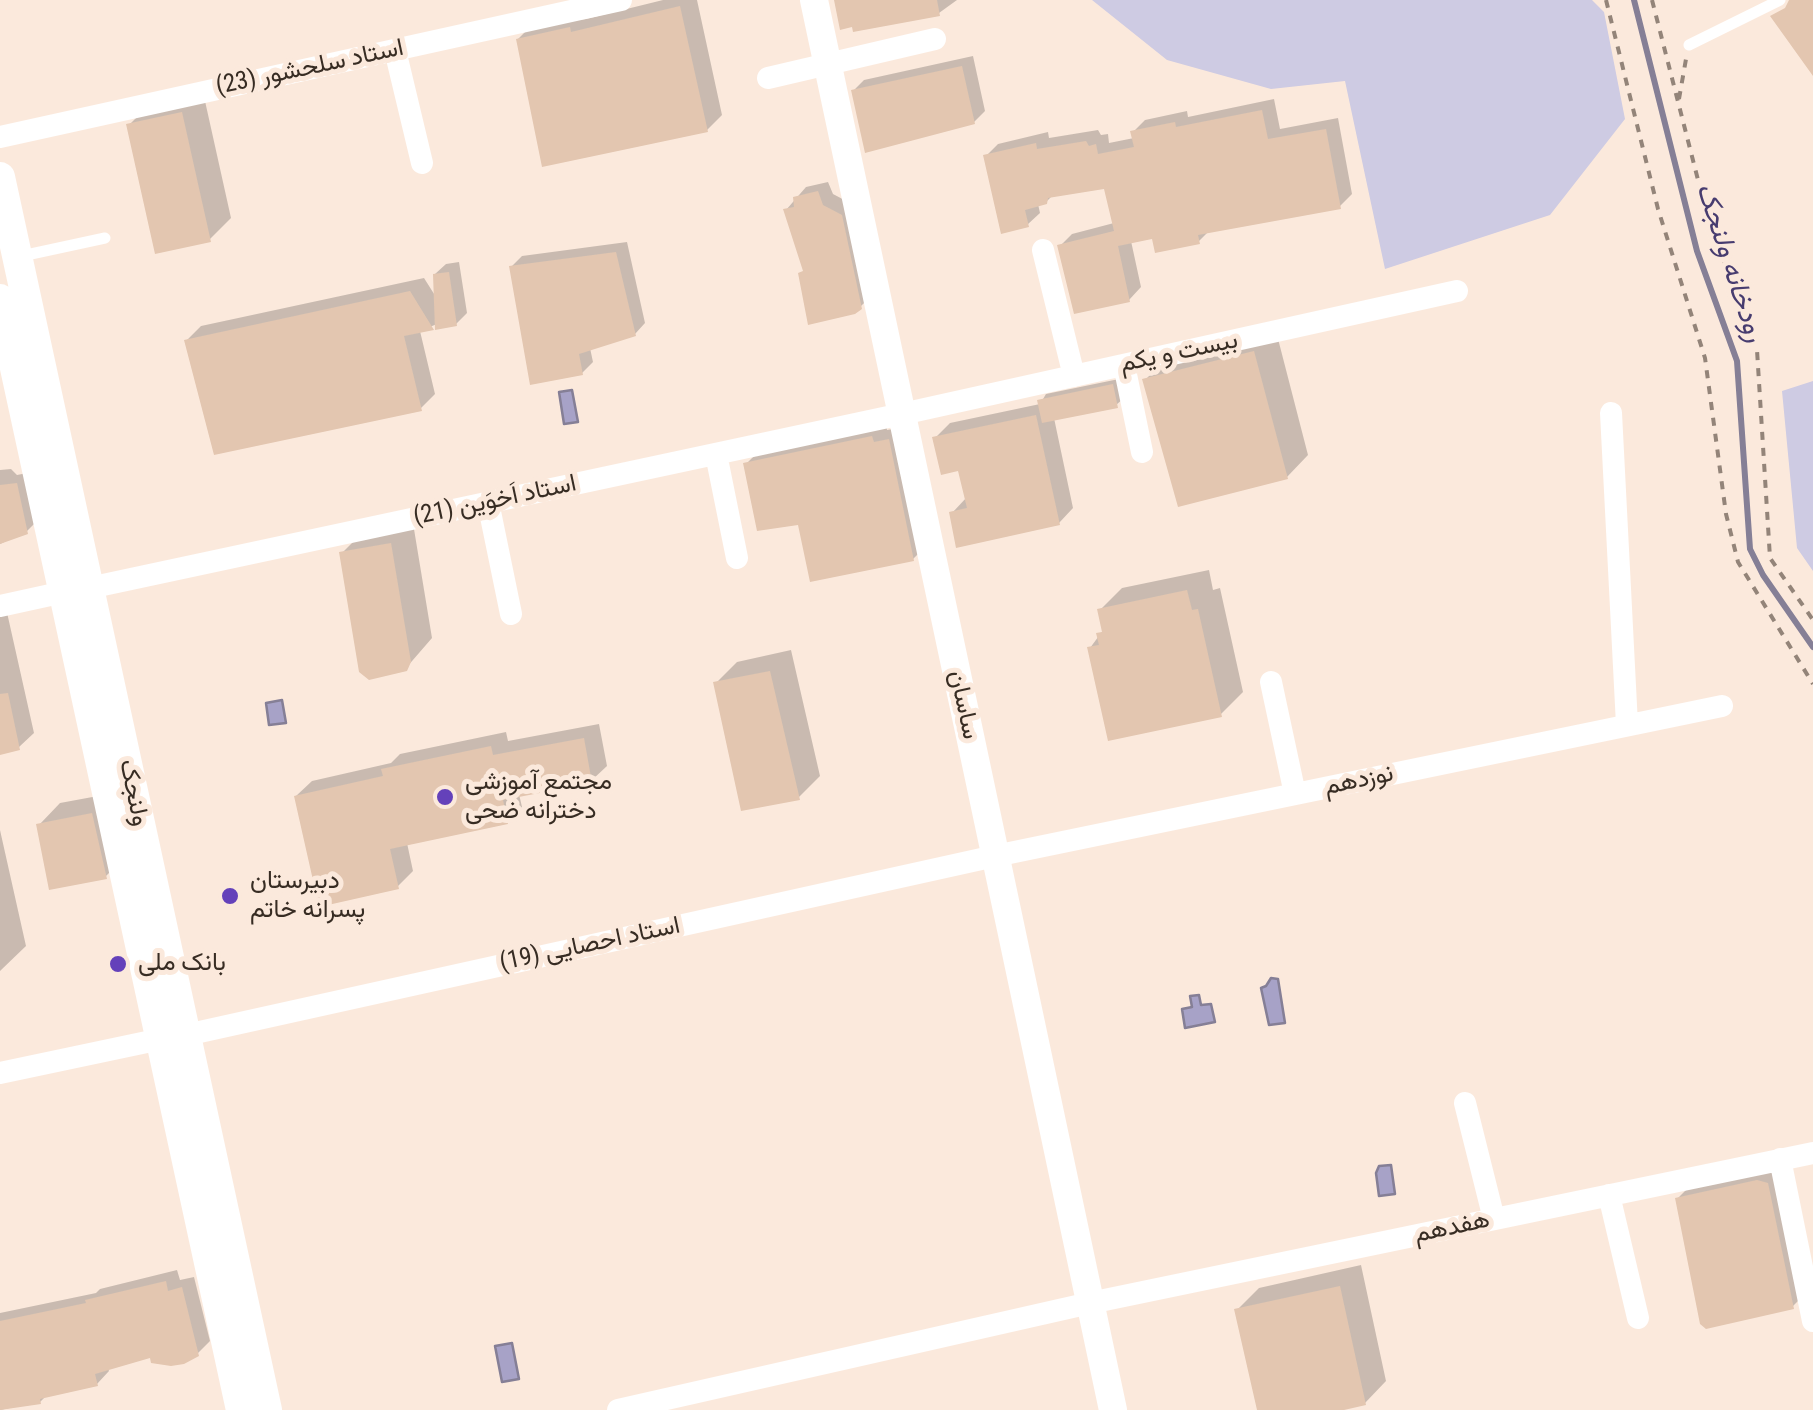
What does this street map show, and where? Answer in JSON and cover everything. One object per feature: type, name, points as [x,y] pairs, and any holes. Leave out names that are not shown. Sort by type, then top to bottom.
[{"type":"main road","name":"ولنجک","points":[[0,177],[18,257],[76,590],[173,1037],[242,1410]]},
{"type":"main road","name":"ولنجک","points":[[0,300],[76,590]]},
{"type":"main road","name":"ولنجک","points":[[173,1037],[267,1410]]},
{"type":"street","name":"استاد سلحشور (23)","points":[[0,137],[621,0]]},
{"type":"street","name":"ساسان","points":[[814,0],[1112,1410]]},
{"type":"street","points":[[768,78],[935,39]]},
{"type":"street","points":[[396,50],[422,163]]},
{"type":"street","points":[[1044,250],[1074,376]]},
{"type":"street","name":"بیست و یکم","points":[[902,414],[1457,292]]},
{"type":"street","points":[[1124,365],[1142,452]]},
{"type":"street","points":[[1611,413],[1628,726]]},
{"type":"street","name":"استاد اَخوَين (21)","points":[[0,606],[902,414]]},
{"type":"street","points":[[716,454],[737,558]]},
{"type":"street","points":[[488,502],[511,614]]},
{"type":"street","points":[[1271,682],[1296,794]]},
{"type":"street","name":"نوزدهم","points":[[995,856],[1722,706]]},
{"type":"street","name":"استاد احصایی (19)","points":[[0,1074],[995,856]]},
{"type":"street","points":[[1465,1103],[1494,1219]]},
{"type":"street","name":"هفدهم","points":[[618,1410],[1090,1303],[1813,1152]]},
{"type":"street","points":[[1780,1159],[1813,1321]]},
{"type":"street","points":[[1609,1195],[1638,1318]]},
{"type":"lane","points":[[1689,45],[1780,0]]},
{"type":"lane","points":[[18,257],[105,238]]},
{"type":"path","points":[[1606,0],[1658,209],[1705,358],[1726,514],[1738,562],[1813,684]]},
{"type":"path","points":[[1652,0],[1708,219],[1757,350],[1770,558],[1813,620]]},
{"type":"path","points":[[1678,102],[1689,45]]},
{"type":"shaded area","points":[[1092,0],[1592,0],[1604,12],[1625,119],[1550,215],[1385,269],[1345,81],[1271,89],[1167,60]]},
{"type":"shaded area","points":[[1813,381],[1813,571],[1797,548],[1782,391]]},
{"type":"shaded area","points":[[572,390],[578,422],[564,424],[559,392]]},
{"type":"shaded area","points":[[282,700],[286,723],[269,725],[266,703]]},
{"type":"shaded area","points":[[1271,978],[1278,979],[1285,1023],[1269,1025],[1261,988]]},
{"type":"shaded area","points":[[1199,995],[1201,1005],[1211,1004],[1215,1022],[1185,1028],[1182,1009],[1192,1007],[1190,996]]},
{"type":"shaded area","points":[[1391,1165],[1395,1194],[1379,1196],[1376,1173],[1379,1166]]},
{"type":"shaded area","points":[[512,1343],[519,1379],[502,1382],[495,1346]]},
{"type":"building","points":[[834,0],[937,0],[940,16],[853,32],[852,27],[840,30]]},
{"type":"building","points":[[1789,0],[1813,0],[1813,76],[1770,16],[1785,8]]},
{"type":"building","points":[[680,6],[708,132],[542,167],[516,39],[570,27],[571,32]]},
{"type":"building","points":[[962,66],[975,124],[865,153],[851,90]]},
{"type":"building","points":[[1262,110],[1268,139],[1326,129],[1341,209],[1198,235],[1200,244],[1155,253],[1152,239],[1118,246],[1130,302],[1074,314],[1057,245],[1114,231],[1104,189],[1048,198],[1047,204],[1025,210],[1029,227],[1001,234],[983,155],[1036,143],[1037,149],[1086,141],[1089,146],[1096,144],[1098,154],[1134,147],[1130,131],[1175,122],[1176,127]]},
{"type":"building","points":[[182,112],[211,242],[155,254],[126,124]]},
{"type":"building","points":[[818,191],[823,205],[842,215],[862,309],[808,325],[798,273],[803,271],[783,209],[794,207],[793,197]]},
{"type":"building","points":[[616,252],[636,336],[579,354],[583,375],[530,385],[509,266]]},
{"type":"building","points":[[449,272],[457,326],[435,330],[433,274]]},
{"type":"building","points":[[410,291],[434,330],[404,336],[422,411],[214,455],[184,340]]},
{"type":"building","points":[[1254,351],[1288,479],[1178,507],[1142,379]]},
{"type":"building","points":[[1113,384],[1118,408],[1042,423],[1037,400]]},
{"type":"building","points":[[1036,415],[1060,525],[956,548],[949,512],[967,508],[958,471],[941,475],[932,437]]},
{"type":"building","points":[[872,436],[874,442],[889,439],[914,561],[810,582],[798,525],[757,531],[743,463]]},
{"type":"building","points":[[17,483],[28,534],[0,544],[0,485]]},
{"type":"building","points":[[391,543],[411,662],[407,671],[369,680],[359,672],[339,552]]},
{"type":"building","points":[[1187,590],[1192,610],[1198,609],[1222,717],[1108,741],[1087,647],[1099,645],[1096,633],[1102,632],[1097,609]]},
{"type":"building","points":[[770,671],[800,800],[741,811],[713,682]]},
{"type":"building","points":[[8,693],[20,750],[0,755],[0,694]]},
{"type":"building","points":[[584,738],[592,783],[503,800],[508,824],[390,849],[399,889],[319,907],[294,796],[383,776],[381,769],[491,746],[493,755]]},
{"type":"building","points":[[92,813],[107,879],[49,890],[36,824]]},
{"type":"building","points":[[1757,1180],[1768,1183],[1794,1309],[1706,1329],[1700,1324],[1675,1198]]},
{"type":"building","points":[[166,1281],[168,1291],[182,1287],[199,1356],[171,1366],[151,1363],[150,1358],[95,1374],[98,1386],[40,1399],[41,1404],[0,1410],[0,1321]]},
{"type":"building","points":[[1340,1286],[1366,1405],[1344,1410],[1257,1410],[1234,1309]]},
{"type":"waterway","name":"رودخانه ولنجک","points":[[1634,0],[1697,251],[1737,361],[1750,549],[1763,575],[1813,647]]},
{"type":"place","name":"مجتمع آموزشی دخترانه ضحی","points":[[445,797]]},
{"type":"place","name":"دبیرستان پسرانه خاتم","points":[[230,896]]},
{"type":"place","name":"بانک ملی","points":[[118,964]]}]
